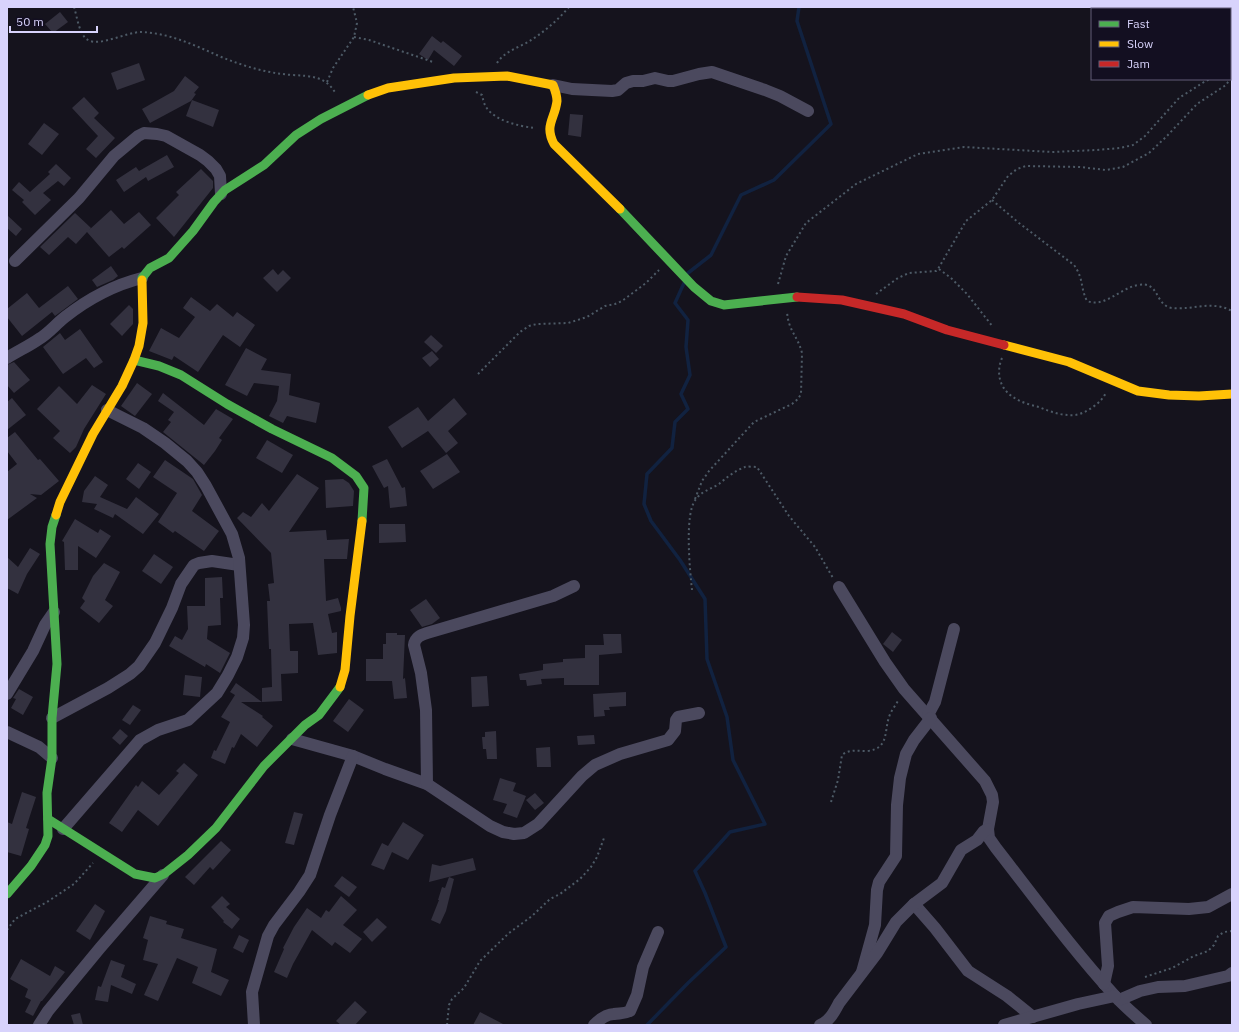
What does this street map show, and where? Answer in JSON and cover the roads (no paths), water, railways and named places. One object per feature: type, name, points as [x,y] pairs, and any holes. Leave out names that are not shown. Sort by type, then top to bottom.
[{"type":"street","points":[[7,358],[41,338],[66,316],[83,304],[116,287],[142,278],[150,268],[169,258],[193,231],[225,190],[264,165],[296,135],[316,122],[368,94],[388,88],[449,79],[490,76],[518,78],[572,89],[612,91],[618,90],[626,83],[633,81],[643,81],[656,78],[673,81],[712,72],[775,94],[808,111]]},
{"type":"street","points":[[553,85],[556,92],[557,104],[551,118],[548,134],[554,144],[612,199],[694,288],[714,304],[724,305],[792,297],[842,300],[919,318],[947,330],[1069,362],[1138,391],[1169,395],[1199,396],[1232,394]]},
{"type":"street","points":[[15,261],[79,198],[114,156],[138,136],[144,133],[150,132],[166,136],[208,161],[216,169],[220,176],[221,194]]},
{"type":"street","points":[[7,894],[31,866],[45,845],[48,836],[47,794],[52,758],[52,718],[56,664],[56,639],[50,544],[52,527],[66,490],[98,425],[125,380],[134,360],[139,346],[143,323],[142,278]]},
{"type":"street","points":[[39,1025],[48,1011],[100,948],[164,874],[216,828],[264,766],[305,725],[319,715],[338,690],[345,670],[364,502],[364,488],[356,476],[332,458],[265,426],[172,371],[160,366],[134,360]]},
{"type":"street","points":[[63,829],[140,740],[158,730],[188,720],[220,689],[237,657],[243,638],[244,625],[239,565],[232,534],[197,472],[187,460],[165,443],[143,428],[107,410]]},
{"type":"street","points":[[52,718],[108,688],[130,674],[139,666],[155,642],[172,608],[181,584],[194,564],[212,561],[239,565]]},
{"type":"street","points":[[427,784],[426,710],[414,645],[415,640],[427,633],[553,596],[574,586]]},
{"type":"street","points":[[839,587],[885,662],[904,689],[974,767],[989,787],[993,802],[988,829],[989,838],[996,848],[1104,984],[1146,1025]]},
{"type":"street","points":[[7,694],[33,651],[42,629],[54,612]]},
{"type":"street","points":[[862,972],[875,925],[877,890],[879,882],[896,856],[897,805],[900,778],[906,754],[930,717],[936,702],[954,628]]},
{"type":"street","points":[[292,739],[353,756],[427,784],[490,826],[503,832],[514,834],[524,833],[538,824],[582,776],[595,766],[620,754],[668,740],[675,731],[676,720],[678,717],[699,713]]},
{"type":"street","points":[[7,732],[39,747],[52,758]]},
{"type":"street","points":[[254,1025],[252,992],[268,936],[274,925],[310,875],[330,814],[353,756]]},
{"type":"street","points":[[48,819],[135,874],[155,878],[164,874]]},
{"type":"street","points":[[820,1025],[829,1018],[877,953],[896,922],[914,904],[942,883],[961,850],[977,840],[984,831],[988,829]]},
{"type":"street","points":[[1104,984],[1108,966],[1105,923],[1109,916],[1133,907],[1189,909],[1208,906],[1232,894]]},
{"type":"street","points":[[914,904],[935,928],[968,971],[1007,996],[1033,1017]]},
{"type":"street","points":[[594,1025],[606,1016],[630,1011],[637,995],[643,967],[658,932]]},
{"type":"street","points":[[1004,1025],[1078,1004],[1117,998],[1158,987],[1185,986],[1214,980],[1228,976],[1232,973]]},
{"type":"waterway","points":[[688,273],[711,255],[741,195],[774,180],[831,124],[797,21],[799,7]]},
{"type":"waterway","points":[[647,1025],[726,947],[695,871],[730,832],[765,824],[733,760],[727,717],[707,659],[705,599],[680,560],[651,521],[644,504],[647,474],[672,448],[675,422],[688,409],[681,394],[690,375],[686,347],[688,320],[675,303],[684,283]]}]
